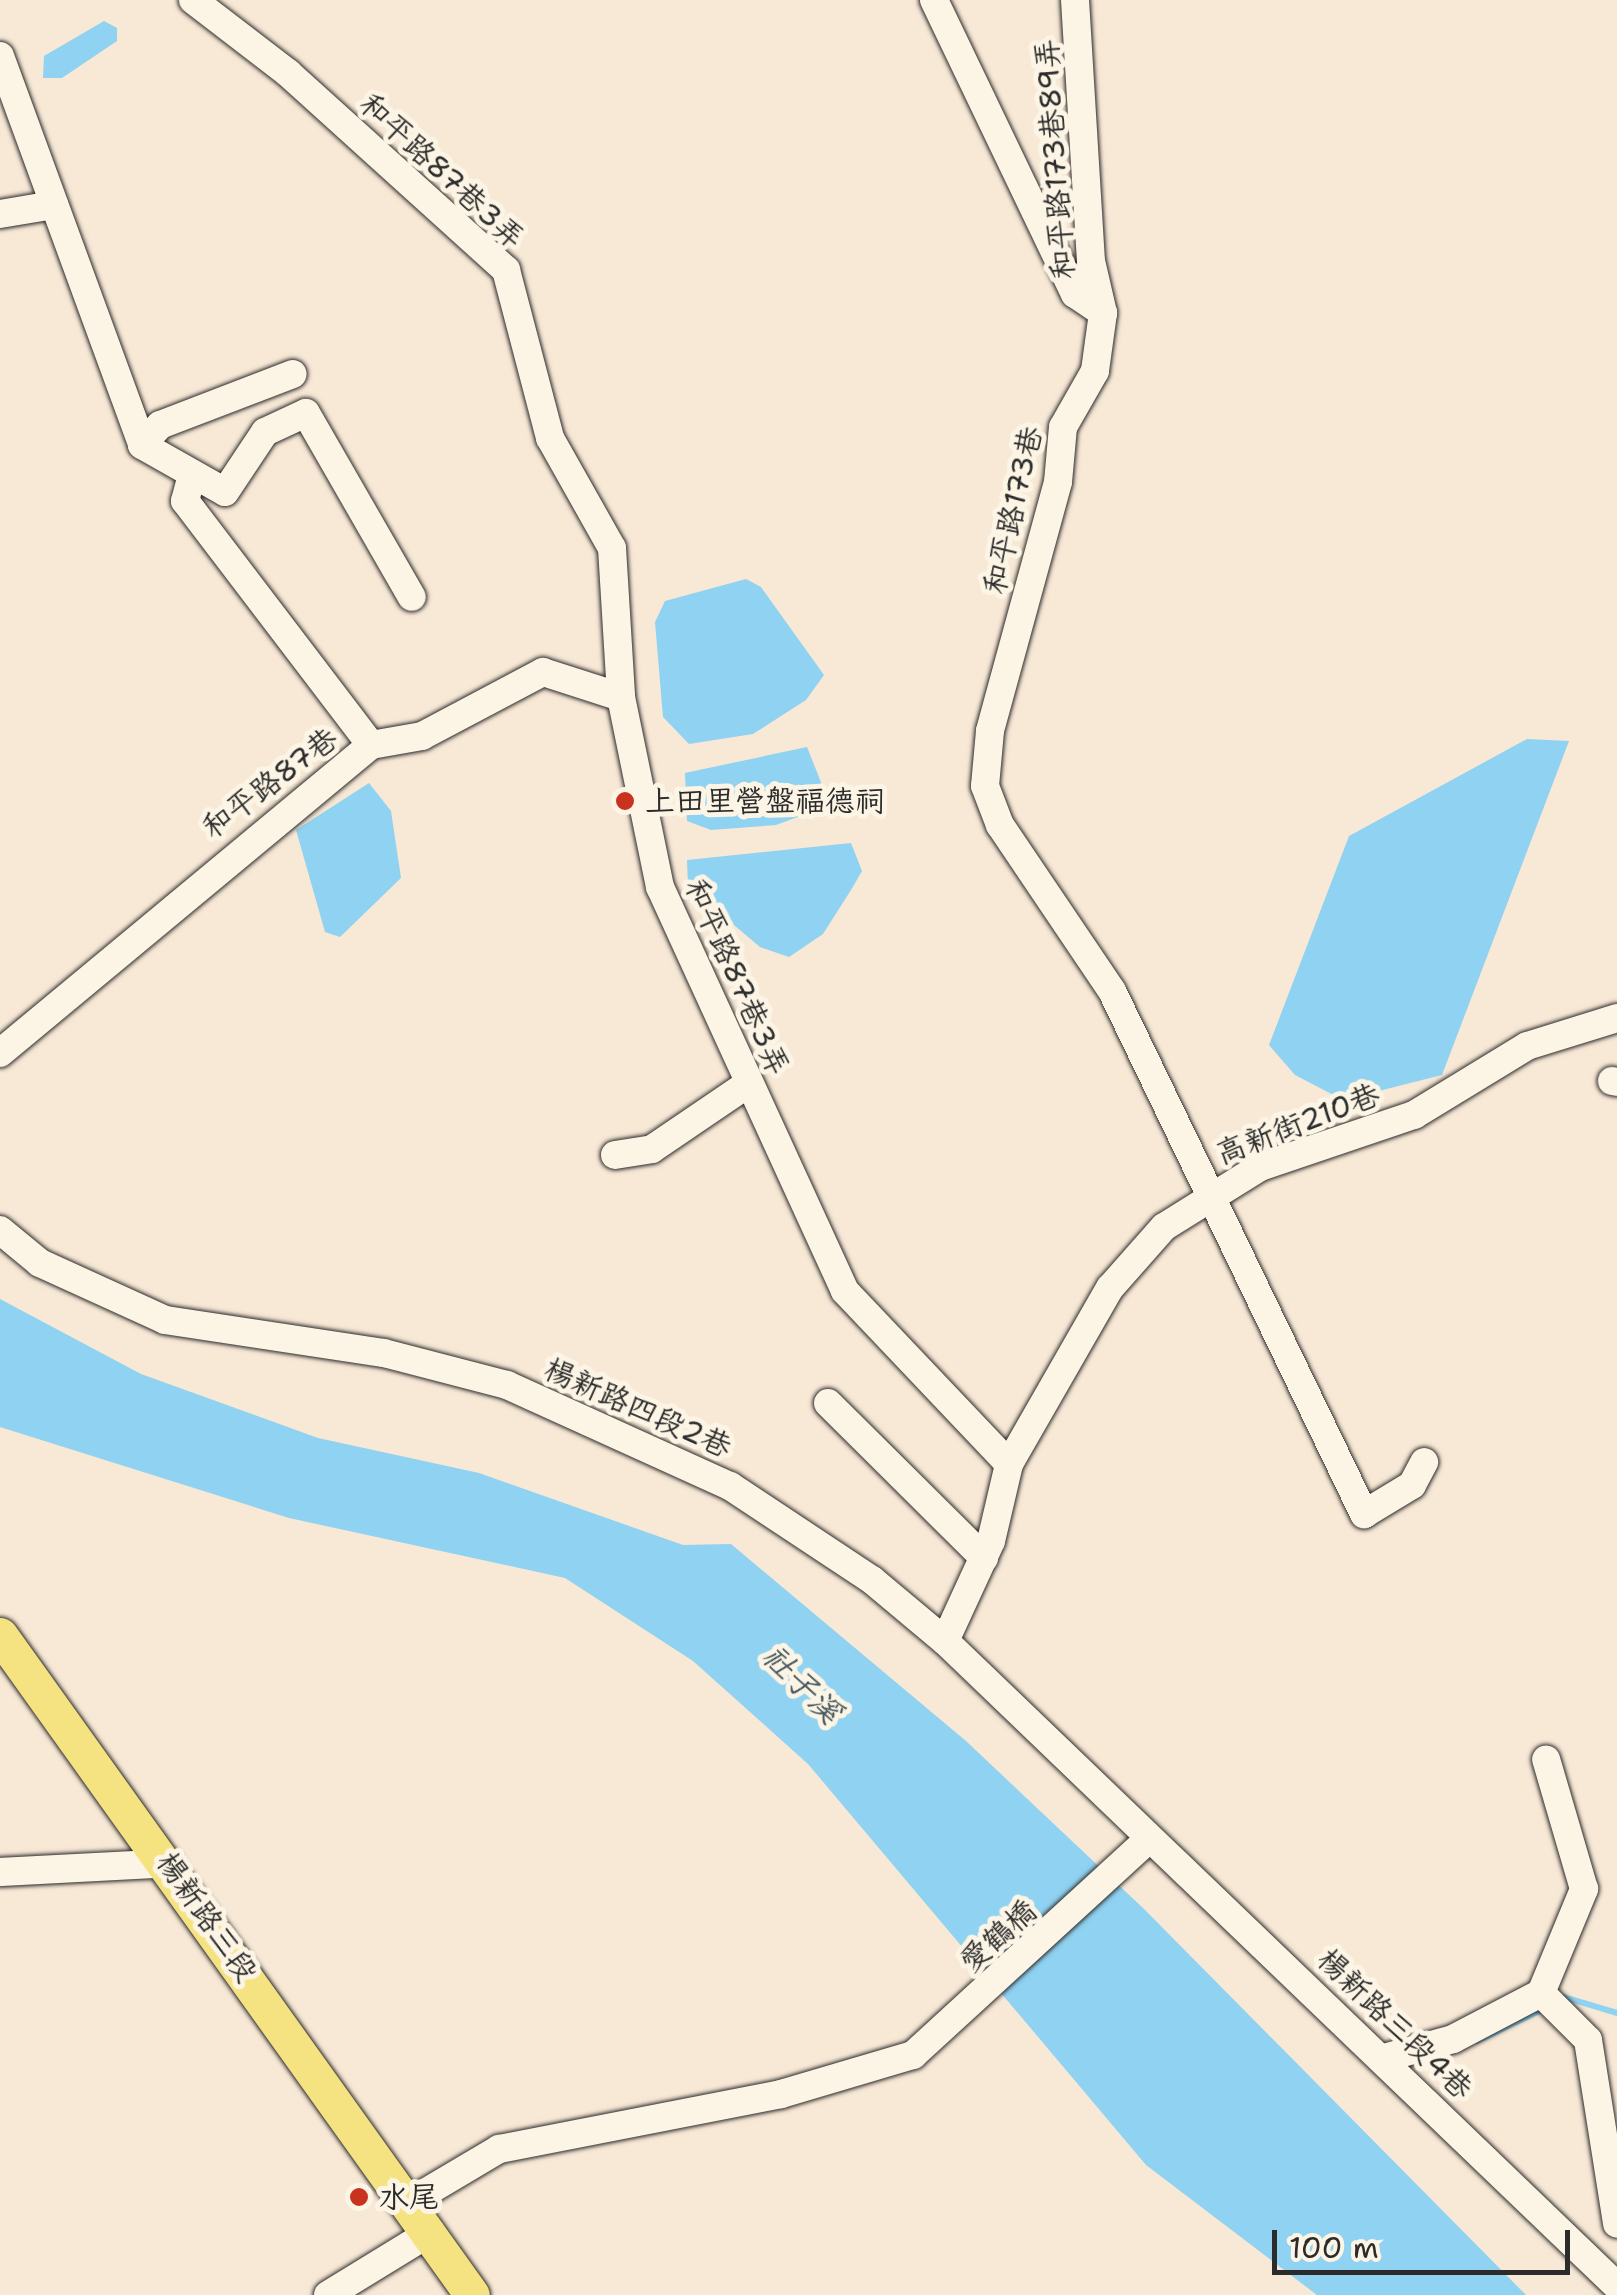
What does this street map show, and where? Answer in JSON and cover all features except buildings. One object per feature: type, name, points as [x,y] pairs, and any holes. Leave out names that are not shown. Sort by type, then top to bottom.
[{"type":"main road","name":"楊新路三段","points":[[0,1635],[169,1863],[472,2295]]},
{"type":"street","name":"和平路87巷3弄","points":[[193,0],[288,72],[506,270],[550,438],[612,548],[620,697],[660,887],[845,1291],[1009,1464]]},
{"type":"street","points":[[934,0],[1074,294],[1103,313]]},
{"type":"street","name":"和平路173巷89弄","points":[[1075,0],[1091,261],[1103,313]]},
{"type":"street","points":[[0,56],[142,445],[225,492],[266,432],[306,414],[412,597]]},
{"type":"street","points":[[0,214],[54,205]]},
{"type":"street","name":"和平路173巷","points":[[1103,313],[1095,372],[1064,427],[1058,482],[990,731],[985,786],[1000,824],[1112,991],[1208,1195]]},
{"type":"street","points":[[142,445],[160,425],[293,374]]},
{"type":"street","name":"和平路87巷","points":[[0,1053],[372,745],[185,501],[192,474]]},
{"type":"street","points":[[372,745],[422,736],[543,672],[620,697]]},
{"type":"street","name":"高新街210巷","points":[[946,1642],[984,1558],[1009,1464],[1110,1288],[1208,1195],[1260,1167],[1414,1115],[1527,1046],[1617,1018]]},
{"type":"street","points":[[616,1155],[652,1149],[749,1084]]},
{"type":"street","points":[[1208,1195],[1364,1514],[1412,1485],[1424,1462]]},
{"type":"street","name":"楊新路四段2巷","points":[[0,1230],[40,1263],[165,1320],[384,1353],[507,1385],[618,1428],[730,1486],[872,1580],[946,1642],[1150,1839]]},
{"type":"street","points":[[828,1403],[984,1558]]},
{"type":"street","points":[[1384,2058],[1454,2039],[1542,1993],[1584,1889],[1546,1759]]},
{"type":"street","name":"愛鶴橋","points":[[408,2203],[499,2148],[781,2094],[913,2055],[1126,1866],[1150,1839]]},
{"type":"street","name":"楊新路三段4巷","points":[[1150,1839],[1384,2058],[1617,2286]]},
{"type":"street","points":[[0,1872],[169,1863]]},
{"type":"street","points":[[1542,1993],[1588,2040],[1617,2224]]},
{"type":"street","points":[[328,2295],[431,2232]]},
{"type":"water","points":[[104,21],[117,28],[117,41],[62,78],[43,78],[44,56]]},
{"type":"water","points":[[746,579],[761,587],[824,675],[806,700],[753,734],[689,744],[663,717],[655,622],[665,601]]},
{"type":"water","points":[[1527,739],[1569,741],[1442,1075],[1343,1100],[1295,1075],[1269,1045],[1349,836]]},
{"type":"water","points":[[807,747],[830,805],[776,825],[711,830],[687,821],[685,773]]},
{"type":"water","points":[[369,783],[391,811],[401,878],[340,937],[325,932],[296,830]]},
{"type":"water","points":[[851,843],[862,871],[823,934],[789,957],[760,947],[688,886],[687,860]]},
{"type":"water","name":"社子溪","points":[[0,1299],[141,1374],[318,1438],[479,1473],[683,1545],[731,1544],[966,1741],[1144,1909],[1526,2295],[1317,2295],[1146,2165],[808,1764],[693,1661],[565,1578],[289,1518],[0,1427]]},
{"type":"waterway","points":[[1557,1995],[1617,2013]]},
{"type":"waterway","points":[[1477,2041],[1546,2008]]},
{"type":"place","name":"上田里營盤福德祠","points":[[625,801]]},
{"type":"place","name":"水尾","points":[[359,2197]]}]
